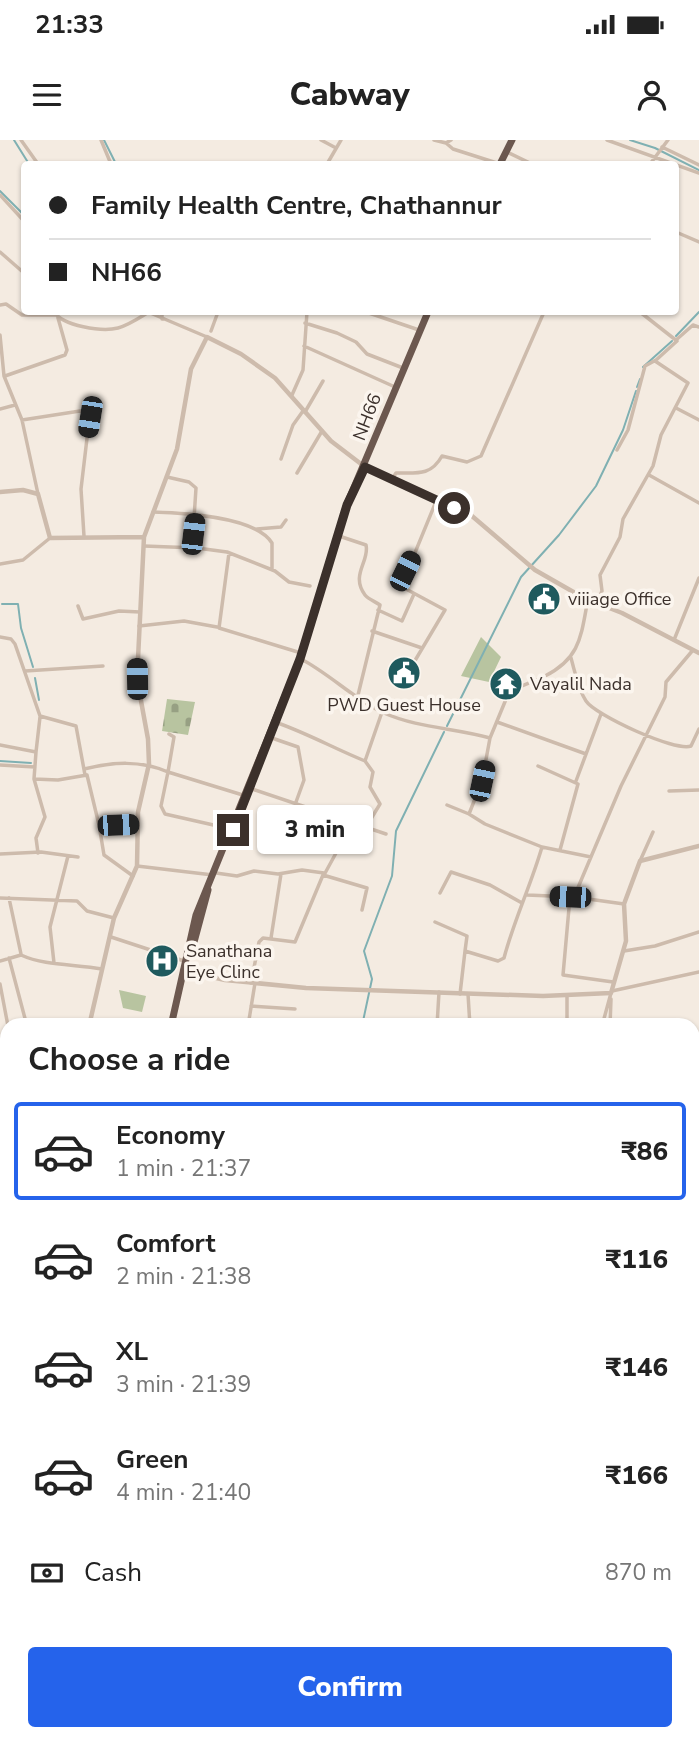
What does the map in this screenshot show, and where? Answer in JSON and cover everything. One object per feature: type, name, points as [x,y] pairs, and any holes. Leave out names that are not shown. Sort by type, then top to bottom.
[{"type":"highway","points":[[502,161],[512,140]]},
{"type":"highway","name":"NH66","points":[[174,1018],[184,967],[208,889],[301,656],[340,536],[347,505],[426,315]]},
{"type":"street","points":[[21,140],[36,161]]},
{"type":"street","points":[[101,140],[110,161]]},
{"type":"street","points":[[321,140],[336,148]]},
{"type":"street","points":[[329,161],[341,140]]},
{"type":"street","points":[[434,140],[491,161]]},
{"type":"street","points":[[446,144],[451,140]]},
{"type":"street","points":[[607,140],[671,161]]},
{"type":"street","points":[[652,161],[668,140]]},
{"type":"street","points":[[662,148],[699,165]]},
{"type":"street","points":[[507,152],[525,161]]},
{"type":"street","points":[[679,164],[699,173]]},
{"type":"street","points":[[0,195],[21,218]]},
{"type":"street","points":[[679,233],[699,242]]},
{"type":"street","points":[[0,252],[21,270]]},
{"type":"street","points":[[0,305],[6,304],[21,313]]},
{"type":"street","points":[[24,315],[56,315],[114,329],[142,315]]},
{"type":"street","points":[[4,376],[65,355],[67,350],[56,315]]},
{"type":"street","points":[[154,315],[207,338],[256,364],[292,395],[303,412],[322,431],[365,467],[485,524],[535,570],[699,653]]},
{"type":"street","points":[[211,331],[217,315]]},
{"type":"street","points":[[292,395],[303,370],[306,315]]},
{"type":"street","points":[[375,315],[419,330]]},
{"type":"street","points":[[392,479],[396,473],[423,473],[435,469],[442,456],[467,462],[481,456],[543,315]]},
{"type":"street","points":[[644,315],[676,340]]},
{"type":"street","points":[[305,323],[345,336],[367,354],[403,368]]},
{"type":"street","points":[[617,450],[628,430],[645,366],[656,360],[693,325],[699,327]]},
{"type":"street","points":[[0,335],[4,376],[22,420],[50,538]]},
{"type":"street","points":[[91,1018],[114,918],[137,866],[138,824],[149,764],[148,739],[137,679],[144,537],[177,449],[191,369],[207,338]]},
{"type":"street","points":[[304,346],[395,387]]},
{"type":"street","points":[[597,603],[602,591],[600,575],[620,537],[622,519],[648,475],[662,435],[688,381],[656,360]]},
{"type":"street","points":[[281,459],[293,425],[323,381]]},
{"type":"street","points":[[0,409],[15,405]]},
{"type":"street","points":[[676,408],[699,420]]},
{"type":"street","points":[[22,420],[80,411],[90,413],[80,499],[84,536]]},
{"type":"street","points":[[297,473],[322,431]]},
{"type":"street","points":[[648,475],[699,503]]},
{"type":"street","points":[[167,477],[194,485],[193,539],[197,548]]},
{"type":"street","points":[[0,492],[23,490],[38,494]]},
{"type":"street","points":[[410,669],[445,610],[404,586],[404,575],[437,499]]},
{"type":"street","points":[[153,512],[195,514],[255,529],[281,527],[286,520]]},
{"type":"street","points":[[255,529],[272,543],[272,570]]},
{"type":"street","points":[[340,536],[361,541],[367,547],[359,574],[365,595],[379,604],[358,695]]},
{"type":"street","points":[[0,564],[23,560],[50,538],[144,537]]},
{"type":"street","points":[[144,546],[197,548],[229,553],[272,570],[289,582],[310,586]]},
{"type":"street","points":[[219,628],[229,553]]},
{"type":"street","points":[[674,640],[699,578]]},
{"type":"street","points":[[378,610],[401,622],[414,594]]},
{"type":"street","points":[[469,814],[482,781],[490,738],[509,692],[548,675],[571,658],[580,638],[588,599]]},
{"type":"street","points":[[78,606],[83,619],[119,611],[140,612]]},
{"type":"street","points":[[139,626],[184,621],[219,628],[301,656],[382,712],[432,728],[462,730],[490,738]]},
{"type":"street","points":[[372,631],[422,648]]},
{"type":"street","points":[[0,637],[14,641],[40,716],[34,779],[45,817],[36,838],[38,853]]},
{"type":"street","points":[[612,982],[563,975],[572,897],[645,734],[665,697],[666,682],[693,650]]},
{"type":"street","points":[[571,658],[584,698],[601,713],[664,743],[684,748],[691,746],[699,729]]},
{"type":"street","points":[[25,671],[103,666]]},
{"type":"street","points":[[365,761],[382,712]]},
{"type":"street","points":[[560,850],[578,788],[576,781],[601,713]]},
{"type":"street","points":[[40,716],[76,726],[104,855],[132,876]]},
{"type":"street","points":[[275,722],[311,734],[318,743],[365,761],[373,772],[370,787],[380,804],[366,827]]},
{"type":"street","points":[[497,722],[586,754]]},
{"type":"street","points":[[169,734],[174,737],[162,806],[165,814],[233,830]]},
{"type":"street","points":[[269,737],[298,747],[304,780],[296,802]]},
{"type":"street","points":[[0,745],[36,752]]},
{"type":"street","points":[[84,769],[106,764],[149,764],[246,796]]},
{"type":"street","points":[[0,765],[35,767]]},
{"type":"street","points":[[538,766],[576,781]]},
{"type":"street","points":[[34,779],[58,780],[85,775]]},
{"type":"street","points":[[249,788],[386,834]]},
{"type":"street","points":[[668,791],[699,790]]},
{"type":"street","points":[[447,806],[542,847],[591,857]]},
{"type":"street","points":[[249,1018],[258,942],[263,938],[271,938],[295,942],[324,874],[352,822]]},
{"type":"street","points":[[99,825],[138,824]]},
{"type":"street","points":[[610,1018],[612,982],[622,951],[627,922],[624,904],[653,832]]},
{"type":"street","points":[[640,861],[699,846]]},
{"type":"street","points":[[465,951],[502,961],[542,847]]},
{"type":"street","points":[[0,854],[38,853],[78,857]]},
{"type":"street","points":[[54,963],[50,928],[68,856]]},
{"type":"street","points":[[137,866],[237,876],[254,871],[281,874],[302,870],[324,874],[367,888],[362,910]]},
{"type":"street","points":[[440,893],[450,872],[490,885],[522,903]]},
{"type":"street","points":[[271,938],[281,874]]},
{"type":"street","points":[[527,895],[572,897],[624,904]]},
{"type":"street","points":[[0,898],[77,901],[87,911],[114,918]]},
{"type":"street","points":[[9,898],[21,955]]},
{"type":"street","points":[[435,922],[467,936],[460,994]]},
{"type":"street","points":[[622,951],[655,946],[699,932]]},
{"type":"street","points":[[111,937],[184,967],[253,983],[327,989],[468,995],[567,995],[611,992],[699,972]]},
{"type":"street","points":[[0,961],[21,955],[34,962],[102,969]]},
{"type":"street","points":[[9,958],[25,1018]]},
{"type":"street","points":[[0,984],[6,1018]]},
{"type":"street","points":[[437,1018],[439,992]]},
{"type":"street","points":[[604,1018],[611,992]]},
{"type":"street","points":[[468,995],[469,1018]]},
{"type":"street","points":[[567,995],[567,1018]]},
{"type":"street","points":[[251,1006],[295,1009]]},
{"type":"green space","points":[[481,637],[501,657],[489,682],[461,676]]},
{"type":"green space","points":[[167,699],[195,702],[188,735],[162,731]]},
{"type":"green space","points":[[119,990],[146,996],[142,1012],[123,1008]]},
{"type":"waterway","points":[[14,140],[27,161]]},
{"type":"waterway","points":[[104,140],[114,161]]},
{"type":"waterway","points":[[630,140],[655,148],[699,170]]},
{"type":"waterway","points":[[0,191],[21,212]]},
{"type":"waterway","points":[[676,336],[699,312]]},
{"type":"waterway","points":[[643,367],[672,341]]},
{"type":"waterway","points":[[637,387],[640,379]]},
{"type":"waterway","points":[[447,726],[521,577],[559,535],[596,486],[623,430],[636,391]]},
{"type":"waterway","points":[[2,604],[18,604],[21,628],[33,667]]},
{"type":"waterway","points":[[35,678],[39,700]]},
{"type":"waterway","points":[[364,1018],[372,979],[364,951],[392,876],[396,831],[444,732]]},
{"type":"waterway","points":[[0,761],[31,763]]},
{"type":"place","name":"viiiage Office","points":[[544,599]]},
{"type":"place","name":"PWD Guest House","points":[[404,673]]},
{"type":"place","name":"Vayalil Nada","points":[[506,684]]},
{"type":"place","name":"Sanathana Eye Clinc","points":[[162,961]]},
{"type":"route","points":[[233,830],[316,615],[347,505],[365,467],[454,508]]}]
